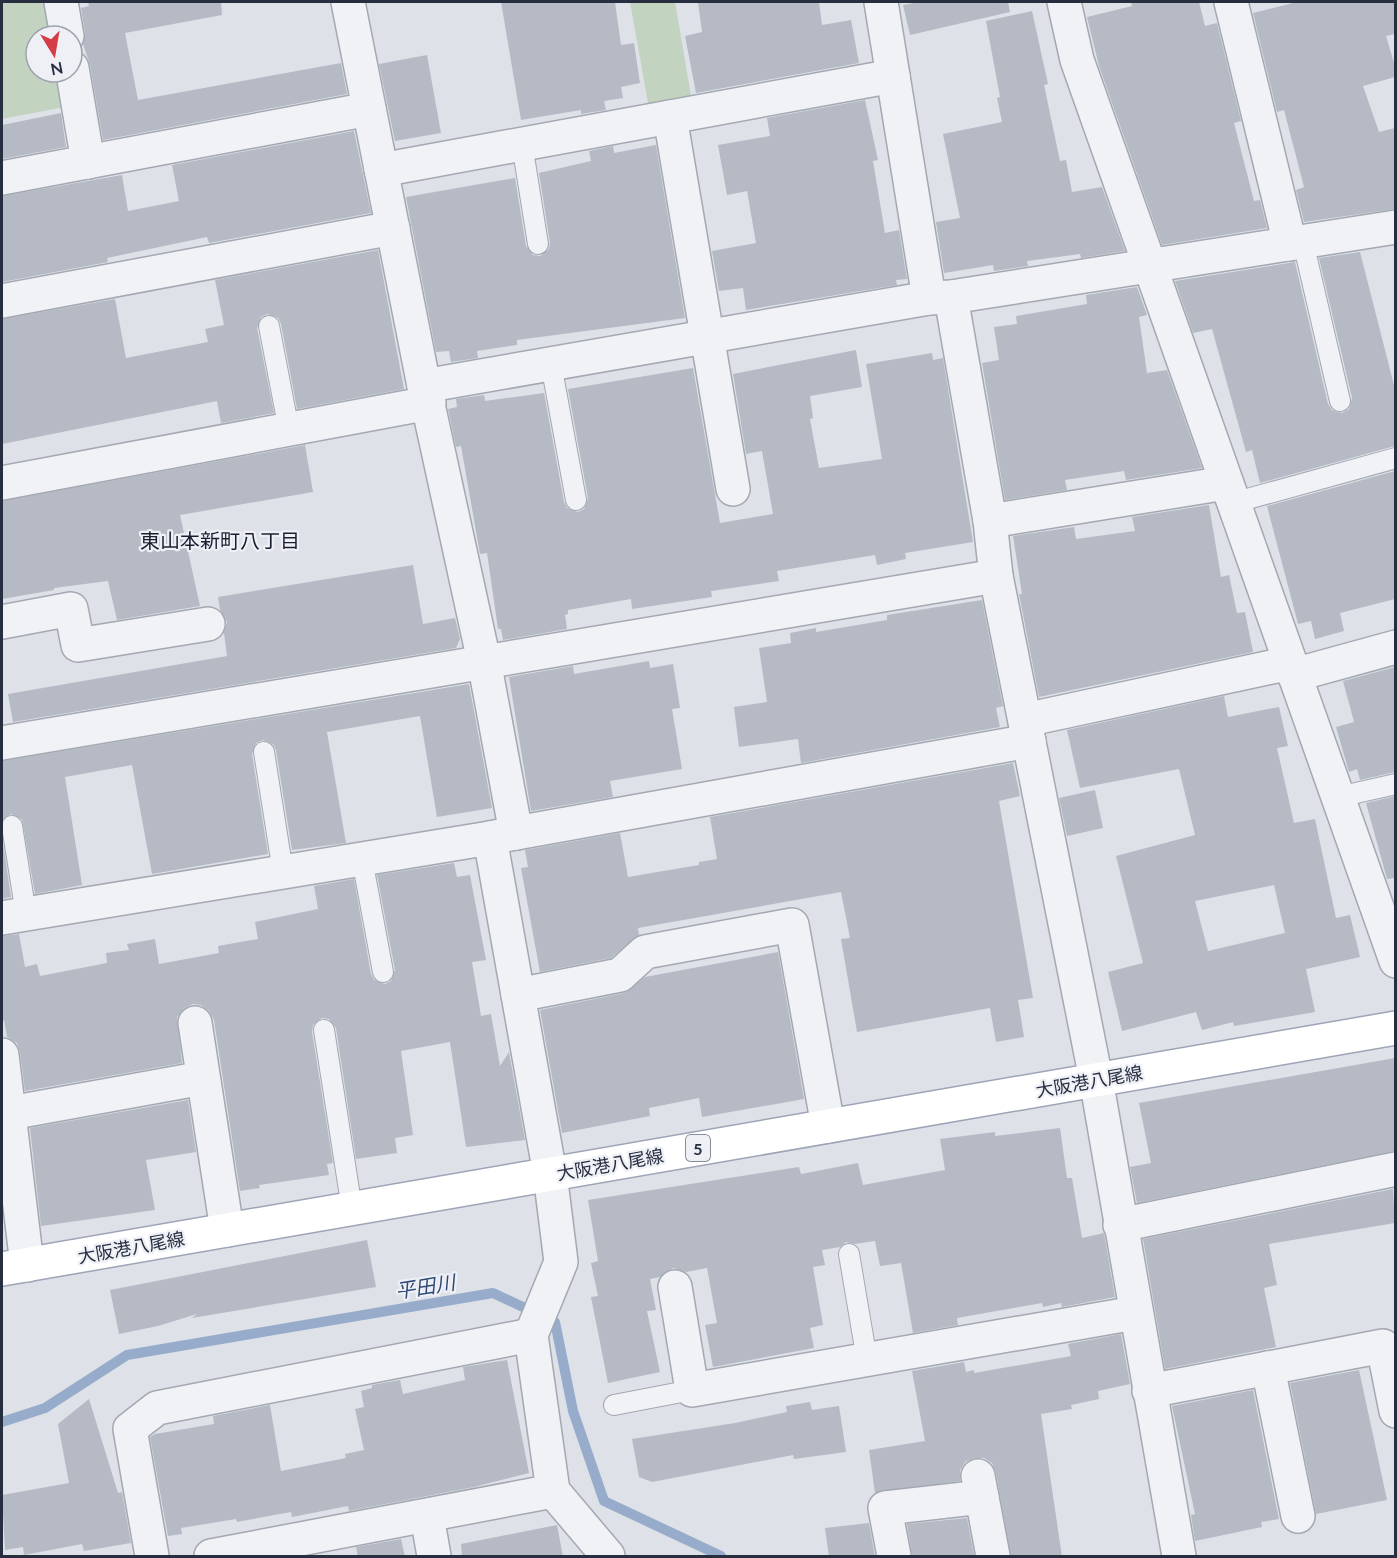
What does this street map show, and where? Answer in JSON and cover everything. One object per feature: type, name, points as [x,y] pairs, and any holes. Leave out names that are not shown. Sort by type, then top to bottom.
[{"type":"main road","name":"大阪港八尾線","points":[[14,1267],[1395,1028]]},
{"type":"street","points":[[61,2],[64,24]]},
{"type":"street","points":[[348,2],[426,394],[484,661],[518,995],[550,1174],[561,1262],[536,1322],[553,1491],[608,1557]]},
{"type":"street","points":[[881,2],[893,76],[990,521],[996,576],[1096,1079],[1134,1313],[1179,1557]]},
{"type":"street","points":[[1064,2],[1077,60],[1395,961]]},
{"type":"street","points":[[1231,2],[1297,243]]},
{"type":"street","points":[[381,170],[893,76]]},
{"type":"street","points":[[75,84],[88,162]]},
{"type":"street","points":[[2,178],[369,109]]},
{"type":"street","points":[[670,117],[709,336],[733,489]]},
{"type":"street","points":[[2,483],[289,430],[551,364],[940,298],[1395,227]]},
{"type":"street","points":[[2,301],[393,228]]},
{"type":"street","points":[[990,521],[1230,493]]},
{"type":"street","points":[[2,743],[996,576]]},
{"type":"street","points":[[2,622],[72,609],[78,645],[208,624]]},
{"type":"street","points":[[14,916],[503,835],[1027,730],[1395,647]]},
{"type":"street","points":[[518,995],[620,975],[645,952],[792,925],[828,1126]]},
{"type":"street","points":[[195,1023],[227,1230]]},
{"type":"street","points":[[2,1055],[10,1113],[14,1267]]},
{"type":"street","points":[[10,1113],[203,1078]]},
{"type":"street","points":[[1120,1225],[1395,1169]]},
{"type":"street","points":[[675,1287],[692,1390],[1134,1313]]},
{"type":"street","points":[[152,1557],[130,1429],[157,1408],[536,1322]]},
{"type":"street","points":[[1149,1391],[1268,1368],[1389,1340],[1395,1411]]},
{"type":"street","points":[[1268,1368],[1298,1516]]},
{"type":"street","points":[[894,1557],[885,1508],[980,1486],[993,1557]]},
{"type":"street","points":[[211,1557],[284,1551],[427,1516],[553,1491]]},
{"type":"street","points":[[427,1516],[434,1557]]},
{"type":"lane","points":[[522,144],[538,244]]},
{"type":"lane","points":[[1297,243],[1340,401]]},
{"type":"lane","points":[[269,326],[289,430]]},
{"type":"lane","points":[[551,364],[576,500]]},
{"type":"lane","points":[[1230,493],[1395,458]]},
{"type":"lane","points":[[264,752],[283,872]]},
{"type":"lane","points":[[1338,797],[1395,784]]},
{"type":"lane","points":[[12,826],[14,916]]},
{"type":"lane","points":[[362,859],[383,972]]},
{"type":"lane","points":[[324,1030],[352,1209]]},
{"type":"lane","points":[[849,1254],[867,1360]]},
{"type":"lane","points":[[614,1405],[692,1390]]},
{"type":"green space","points":[[2,2],[43,2],[48,24],[24,24],[24,84],[59,84],[64,107],[2,119]]},
{"type":"green space","points":[[630,2],[675,2],[691,96],[648,103]]},
{"type":"building","points":[[88,2],[221,2],[222,15],[125,33],[138,100],[341,63],[347,94],[103,140],[90,65],[84,47],[85,33],[81,8],[89,6]]},
{"type":"building","points":[[501,2],[615,2],[621,45],[634,43],[640,83],[621,87],[623,98],[604,101],[606,110],[581,114],[581,110],[521,120]]},
{"type":"building","points":[[698,2],[819,2],[822,25],[851,20],[859,63],[696,93],[685,36],[702,32]]},
{"type":"building","points":[[920,2],[1008,2],[1010,12],[910,35],[903,5]]},
{"type":"building","points":[[1131,2],[1199,2],[1205,26],[1217,23],[1241,121],[1234,123],[1254,201],[1260,200],[1267,228],[1162,245],[1099,66],[1087,17],[1132,6]]},
{"type":"building","points":[[1297,2],[1395,2],[1395,34],[1386,36],[1395,66],[1395,77],[1363,86],[1379,132],[1395,128],[1395,209],[1304,222],[1296,190],[1304,187],[1284,110],[1277,112],[1253,13]]},
{"type":"building","points":[[1032,11],[1048,84],[1044,85],[1060,161],[1066,160],[1072,192],[1102,187],[1125,251],[1081,258],[1080,254],[1027,261],[1028,266],[994,271],[993,265],[944,273],[936,222],[960,218],[943,134],[1002,122],[997,98],[1000,97],[986,21]]},
{"type":"building","points":[[427,55],[441,133],[395,141],[379,64]]},
{"type":"building","points":[[865,100],[878,160],[873,161],[885,233],[899,230],[907,279],[896,280],[897,285],[746,310],[743,288],[719,291],[712,251],[756,243],[747,191],[727,195],[718,145],[770,136],[767,118]]},
{"type":"building","points":[[61,113],[66,147],[2,159],[2,125]]},
{"type":"building","points":[[354,131],[371,213],[209,243],[207,237],[107,258],[108,262],[2,282],[2,196],[122,175],[128,211],[179,201],[172,165]]},
{"type":"building","points":[[656,145],[685,318],[517,340],[517,345],[477,351],[478,358],[451,362],[449,351],[436,352],[406,197],[515,178],[526,246],[533,255],[540,256],[549,249],[550,243],[539,173],[591,161],[589,151],[613,146],[614,153]]},
{"type":"building","points":[[378,250],[404,389],[297,409],[281,324],[278,318],[267,314],[261,317],[257,328],[274,413],[221,423],[217,401],[2,444],[2,319],[115,299],[126,358],[208,342],[205,329],[224,325],[215,280]]},
{"type":"building","points":[[1360,252],[1395,389],[1395,446],[1260,483],[1252,450],[1246,452],[1212,329],[1193,333],[1175,281],[1295,262],[1328,404],[1332,410],[1342,413],[1349,409],[1352,398],[1319,258]]},
{"type":"building","points":[[1137,287],[1147,315],[1139,317],[1147,373],[1167,370],[1202,468],[1126,480],[1124,471],[1065,480],[1067,490],[1005,500],[982,363],[999,360],[994,327],[1017,324],[1016,316],[1087,304],[1086,295]]},
{"type":"building","points":[[856,350],[862,387],[810,396],[813,418],[810,419],[819,468],[882,459],[866,364],[932,353],[933,360],[943,358],[973,542],[905,553],[906,559],[877,565],[875,555],[777,571],[779,581],[711,591],[712,597],[632,609],[631,599],[568,610],[568,614],[565,615],[567,629],[503,640],[501,629],[498,629],[487,553],[480,554],[461,446],[456,447],[448,409],[457,407],[456,399],[484,395],[485,401],[544,393],[564,502],[567,508],[578,512],[584,509],[588,498],[568,389],[693,368],[720,523],[773,514],[762,451],[746,454],[733,374]]},
{"type":"building","points":[[305,445],[313,492],[180,515],[200,606],[117,620],[108,581],[54,588],[54,590],[2,599],[2,501]]},
{"type":"building","points":[[1395,471],[1395,599],[1340,613],[1344,631],[1315,639],[1311,621],[1298,624],[1267,506]]},
{"type":"building","points":[[1209,505],[1221,577],[1229,575],[1237,613],[1245,612],[1253,652],[1039,697],[1019,594],[1022,594],[1013,536],[1074,527],[1076,539],[1135,531],[1132,517]]},
{"type":"building","points":[[413,565],[423,624],[455,618],[460,639],[456,648],[13,722],[8,694],[227,656],[224,633],[227,622],[220,610],[218,597]]},
{"type":"building","points":[[982,600],[1003,706],[996,708],[1000,727],[801,763],[798,739],[739,747],[734,707],[767,702],[759,648],[791,643],[790,633],[816,628],[816,632],[887,620],[887,615]]},
{"type":"building","points":[[649,661],[650,668],[673,664],[680,708],[672,709],[682,769],[610,781],[613,797],[531,811],[509,677],[573,666],[574,674]]},
{"type":"building","points":[[1395,667],[1395,772],[1360,780],[1357,769],[1349,772],[1336,727],[1354,722],[1343,681]]},
{"type":"building","points":[[469,684],[492,808],[437,817],[420,716],[327,732],[346,843],[292,850],[276,750],[273,744],[263,740],[256,743],[252,754],[268,854],[152,874],[132,765],[65,777],[82,885],[35,894],[22,819],[11,814],[2,821],[2,761]]},
{"type":"building","points":[[1224,696],[1228,717],[1279,707],[1288,746],[1277,748],[1294,823],[1315,819],[1336,918],[1350,915],[1360,957],[1306,969],[1315,1012],[1234,1026],[1233,1022],[1202,1030],[1196,1012],[1122,1031],[1108,972],[1143,963],[1116,856],[1195,835],[1179,769],[1080,788],[1067,730]],"holes":[[[1274,885],[1285,933],[1208,951],[1195,901]]]},
{"type":"building","points":[[1013,763],[1020,796],[999,801],[1033,998],[1018,1000],[1024,1037],[996,1042],[990,1008],[857,1032],[841,939],[850,938],[841,892],[638,928],[639,935],[611,958],[540,972],[521,868],[528,867],[525,850],[620,833],[628,877],[699,865],[699,862],[717,859],[710,817]]},
{"type":"building","points":[[1095,790],[1103,828],[1067,836],[1059,798]]},
{"type":"building","points":[[1395,796],[1395,878],[1387,879],[1366,803]]},
{"type":"building","points":[[2,836],[11,897],[2,899]]},
{"type":"building","points":[[454,863],[457,877],[470,875],[486,960],[472,962],[481,1016],[491,1014],[500,1066],[509,1052],[525,1140],[466,1147],[450,1042],[401,1051],[413,1135],[395,1138],[397,1153],[356,1159],[336,1028],[329,1019],[322,1018],[313,1025],[312,1032],[333,1163],[327,1164],[329,1175],[259,1185],[260,1188],[240,1191],[214,1020],[209,1011],[201,1005],[193,1004],[184,1008],[177,1017],[182,1063],[25,1091],[20,1052],[17,1043],[7,1037],[4,1020],[2,1021],[2,936],[19,934],[25,967],[37,964],[40,976],[107,963],[106,953],[129,950],[127,944],[155,939],[159,964],[219,953],[218,946],[258,939],[255,922],[318,909],[314,886],[354,879],[371,974],[374,980],[385,984],[391,981],[395,970],[377,875]]},
{"type":"building","points":[[778,952],[804,1099],[702,1117],[699,1098],[649,1108],[650,1116],[562,1133],[540,1010],[624,993],[645,977]]},
{"type":"building","points":[[1395,1058],[1395,1151],[1137,1203],[1130,1167],[1151,1163],[1139,1103]]},
{"type":"building","points":[[188,1100],[196,1152],[146,1160],[155,1210],[41,1226],[30,1128]]},
{"type":"building","points":[[1060,1128],[1067,1178],[1072,1178],[1082,1238],[1104,1233],[1115,1297],[1062,1307],[1061,1303],[1043,1307],[1042,1303],[957,1318],[958,1325],[913,1333],[901,1263],[880,1266],[875,1241],[855,1244],[846,1242],[840,1247],[822,1250],[825,1265],[813,1267],[823,1325],[810,1328],[814,1348],[713,1367],[705,1325],[717,1323],[707,1268],[686,1272],[673,1268],[660,1277],[650,1279],[656,1310],[647,1311],[660,1372],[608,1383],[591,1297],[598,1296],[591,1263],[598,1261],[588,1200],[799,1167],[801,1174],[858,1163],[863,1185],[945,1170],[940,1139],[995,1132],[995,1136]]},
{"type":"building","points":[[1393,1189],[1395,1223],[1269,1244],[1277,1285],[1264,1288],[1276,1347],[1165,1369],[1143,1239]]},
{"type":"building","points":[[367,1240],[376,1287],[192,1318],[197,1314],[158,1326],[119,1334],[110,1290]]},
{"type":"building","points":[[1121,1334],[1130,1384],[1098,1391],[1099,1399],[1071,1405],[1072,1409],[1041,1414],[1062,1557],[1011,1557],[996,1473],[992,1463],[984,1458],[974,1458],[965,1462],[960,1470],[960,1481],[875,1493],[869,1450],[925,1441],[912,1371],[964,1362],[966,1372],[974,1370],[974,1373],[1071,1356],[1068,1344]]},
{"type":"building","points":[[507,1360],[529,1473],[474,1487],[349,1511],[348,1506],[292,1517],[291,1512],[237,1522],[236,1519],[181,1528],[182,1534],[168,1536],[150,1437],[155,1434],[214,1424],[213,1416],[270,1405],[281,1471],[346,1458],[345,1454],[364,1450],[355,1409],[364,1407],[361,1391],[372,1388],[372,1385],[400,1380],[403,1394],[465,1380],[463,1367]]},
{"type":"building","points":[[1359,1370],[1387,1500],[1316,1514],[1290,1383]]},
{"type":"building","points":[[1253,1390],[1279,1519],[1261,1522],[1262,1527],[1195,1541],[1191,1515],[1195,1514],[1172,1406]]},
{"type":"building","points":[[89,1399],[118,1493],[122,1492],[131,1543],[84,1551],[82,1544],[24,1555],[23,1547],[5,1550],[2,1495],[69,1483],[58,1424]]},
{"type":"building","points":[[810,1402],[812,1410],[839,1406],[846,1452],[794,1459],[793,1455],[652,1482],[639,1477],[632,1439],[735,1423],[787,1412],[786,1406]]},
{"type":"building","points":[[967,1518],[974,1555],[912,1557],[907,1524]]},
{"type":"building","points":[[869,1523],[875,1557],[829,1557],[825,1528]]},
{"type":"building","points":[[557,1525],[563,1557],[462,1557],[461,1544]]},
{"type":"building","points":[[401,1539],[405,1557],[358,1557],[356,1547]]},
{"type":"waterway","name":"平田川","points":[[2,1422],[45,1408],[127,1355],[493,1293],[555,1322],[573,1411],[604,1501],[721,1556]]},
{"type":"district","name":"東山本新町八丁目","points":[[220,540]]}]
